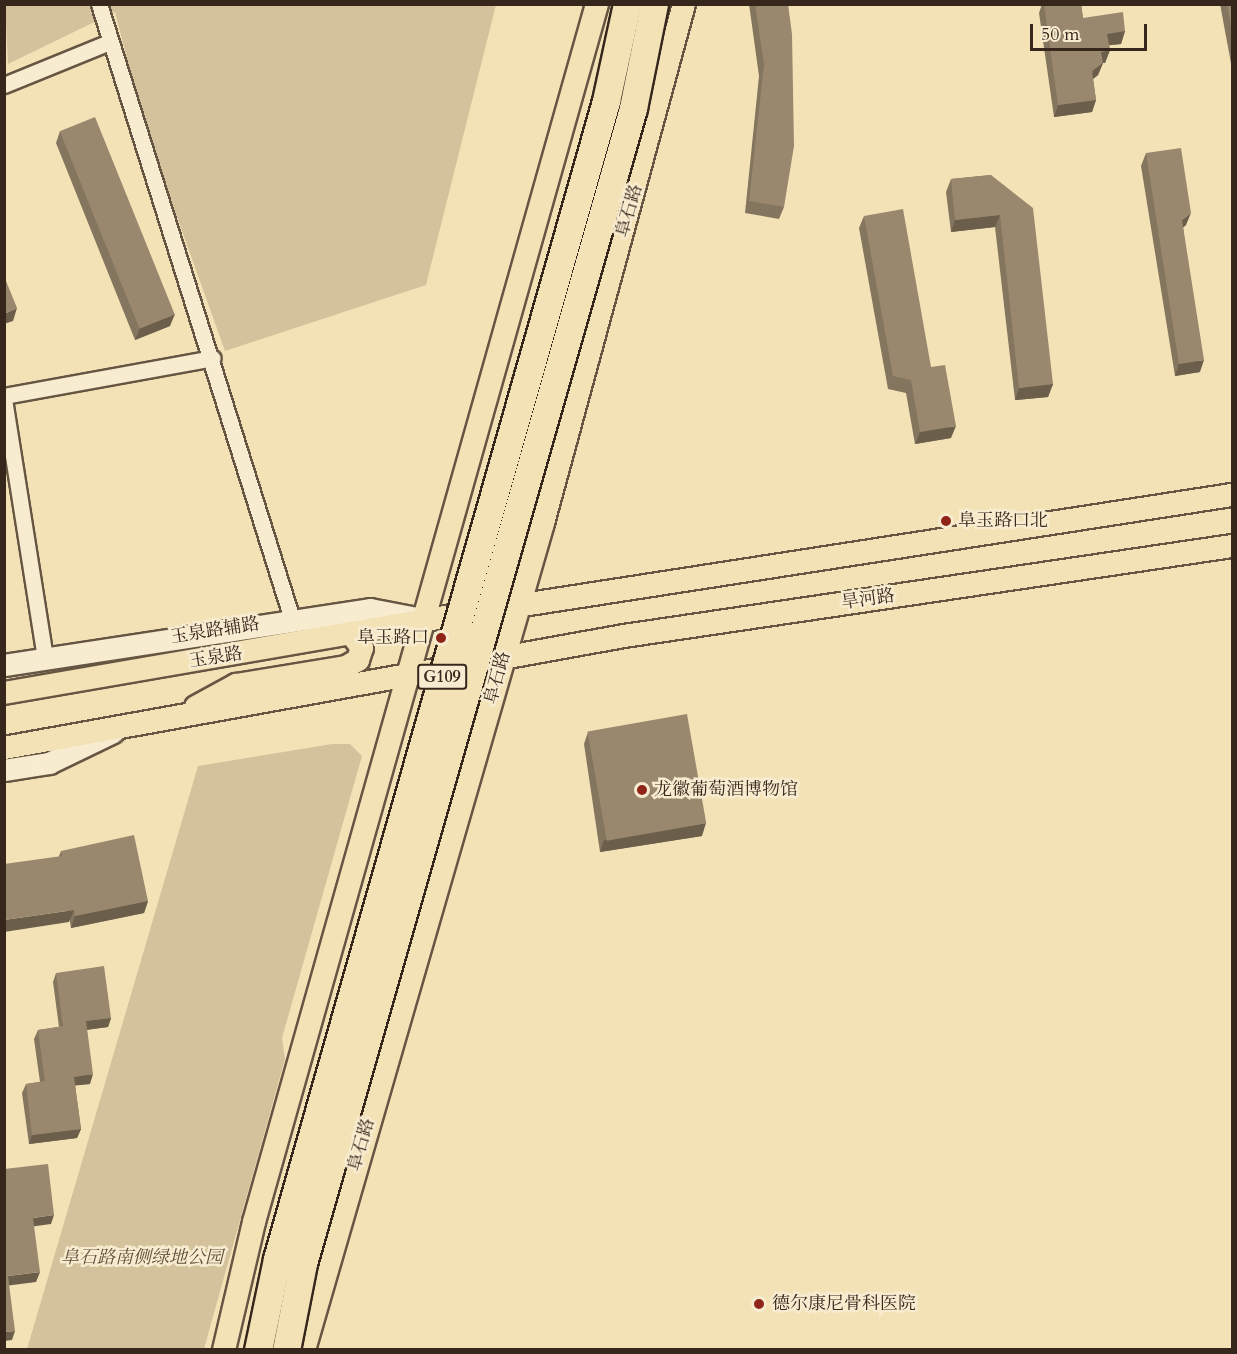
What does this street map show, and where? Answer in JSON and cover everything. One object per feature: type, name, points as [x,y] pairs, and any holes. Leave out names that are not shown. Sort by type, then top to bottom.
[{"type":"highway","name":"G109","points":[[258,1350],[277,1259],[606,101],[627,4]]},
{"type":"highway","name":"阜石路","points":[[286,1350],[303,1263],[633,108],[654,4]]},
{"type":"main road","points":[[224,1350],[254,1222],[412,675],[597,4]]},
{"type":"main road","name":"阜石路","points":[[304,1350],[504,658],[515,607],[559,465],[684,4]]},
{"type":"main road","points":[[515,607],[1233,495]]},
{"type":"main road","name":"旱河路","points":[[412,675],[504,658],[1233,546]]},
{"type":"main road","name":"玉泉路","points":[[4,693],[353,636],[426,620],[515,607]]},
{"type":"main road","points":[[178,716],[236,686],[346,667],[358,660],[362,648],[353,636]]},
{"type":"main road","points":[[4,748],[412,675]]},
{"type":"street","points":[[99,4],[107,43],[213,358],[292,619]]},
{"type":"street","points":[[4,85],[107,43]]},
{"type":"street","points":[[4,682],[45,658],[4,398],[213,358]]},
{"type":"street","name":"玉泉路辅路","points":[[4,665],[292,619],[370,609],[426,620]]},
{"type":"street","points":[[4,770],[48,763],[131,724]]},
{"type":"green space","points":[[5,5],[496,5],[426,285],[225,351],[143,122],[115,12],[8,64]]},
{"type":"green space","name":"阜石路南侧绿地公园","points":[[332,744],[350,744],[362,756],[282,1038],[285,1059],[204,1349],[27,1349],[198,766]]},
{"type":"building","points":[[755,4],[788,4],[792,34],[794,146],[784,207],[749,201],[764,64]]},
{"type":"building","points":[[1044,4],[1081,4],[1083,18],[1123,12],[1125,31],[1107,34],[1110,50],[1101,52],[1103,63],[1092,71],[1096,100],[1058,105]]},
{"type":"building","points":[[1227,4],[1233,4],[1233,38]]},
{"type":"building","points":[[95,117],[175,314],[140,329],[60,131]]},
{"type":"building","points":[[1181,148],[1191,213],[1182,220],[1204,360],[1179,364],[1146,153]]},
{"type":"building","points":[[991,175],[1033,208],[1053,384],[1019,388],[1000,215],[955,220],[951,179]]},
{"type":"building","points":[[903,209],[931,367],[945,365],[956,426],[920,432],[911,380],[893,376],[864,216]]},
{"type":"building","points":[[4,276],[17,308],[4,314]]},
{"type":"building","name":"龙徽葡萄酒博物馆","points":[[687,714],[706,823],[607,841],[588,732]]},
{"type":"building","points":[[134,835],[148,901],[75,916],[74,910],[4,920],[4,864],[62,856],[61,851]]},
{"type":"building","points":[[104,966],[111,1018],[86,1021],[93,1074],[74,1077],[81,1129],[32,1135],[26,1084],[45,1081],[38,1030],[63,1026],[56,973]]},
{"type":"building","points":[[48,1164],[54,1215],[33,1218],[40,1272],[8,1276],[15,1331],[4,1332],[4,1225],[6,1225],[4,1169]]},
{"type":"place","name":"阜玉路口北","points":[[946,521]]},
{"type":"place","name":"阜玉路口","points":[[441,638]]},
{"type":"place","name":"龙徽葡萄酒博物馆","points":[[642,790]]},
{"type":"place","name":"德尔康尼骨科医院","points":[[759,1304]]}]
